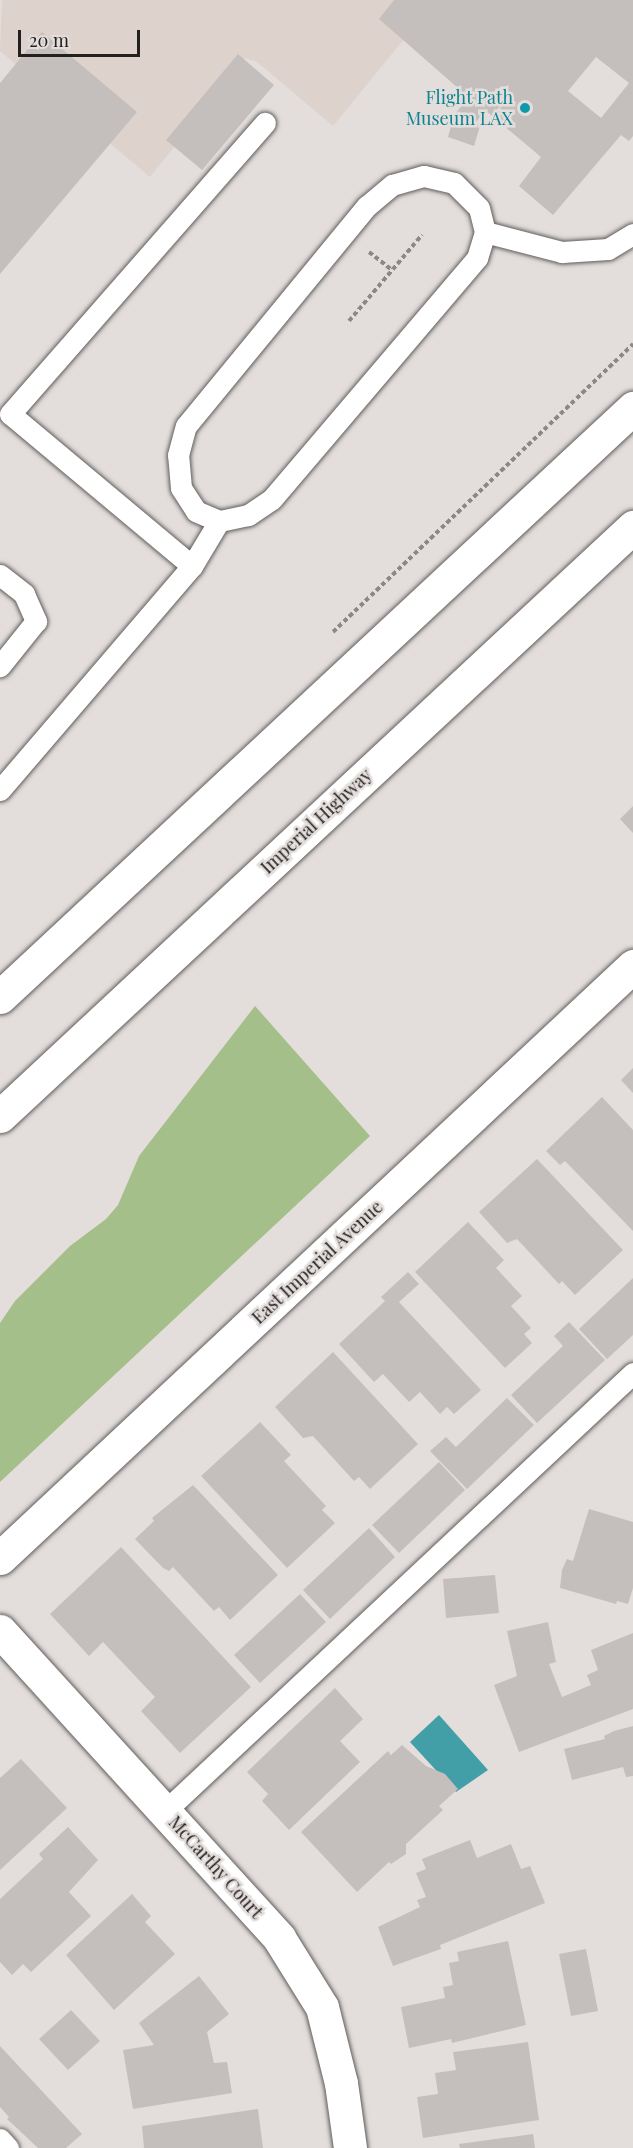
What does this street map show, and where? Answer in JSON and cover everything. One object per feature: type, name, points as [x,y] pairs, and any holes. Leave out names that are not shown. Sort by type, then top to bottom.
[{"type":"main road","points":[[0,997],[633,408]]},
{"type":"main road","name":"Imperial Highway","points":[[0,1116],[633,527]]},
{"type":"main road","name":"East Imperial Avenue","points":[[0,1558],[633,966]]},
{"type":"main road","name":"McCarthy Court","points":[[0,1631],[279,1938],[322,2007],[341,2083],[350,2148]]},
{"type":"lane","points":[[192,566],[5,419],[265,123]]},
{"type":"lane","points":[[424,176],[454,183],[479,208],[485,232],[477,258],[272,499],[248,515],[219,521],[196,511],[181,488],[178,455],[186,426],[367,206],[392,185],[424,176]]},
{"type":"lane","points":[[485,232],[562,252],[608,249],[633,234]]},
{"type":"lane","points":[[0,790],[192,566],[219,521]]},
{"type":"lane","points":[[0,575],[24,594],[36,621],[0,666]]},
{"type":"lane","points":[[165,1811],[633,1372]]},
{"type":"lane","points":[[0,2139],[8,2148]]},
{"type":"path","points":[[349,321],[422,234]]},
{"type":"path","points":[[366,250],[392,270]]},
{"type":"path","points":[[327,638],[633,344]]},
{"type":"shaded area","points":[[2,0],[436,0],[333,126],[257,62],[245,58],[150,177],[0,51]]},
{"type":"green space","points":[[255,1006],[370,1136],[0,1482],[0,1323],[15,1301],[70,1246],[106,1219],[118,1205],[139,1156]]},
{"type":"water","points":[[439,1715],[488,1770],[456,1792],[410,1742]]},
{"type":"building","name":"Flight Path Museum LAX","points":[[394,0],[633,0],[633,136],[629,141],[621,135],[553,215],[519,186],[541,157],[485,110],[476,122],[480,126],[474,146],[448,137],[454,115],[464,103],[469,107],[474,102],[379,19]],"holes":[[[596,57],[629,83],[601,118],[568,91]]]},
{"type":"building","points":[[42,32],[137,112],[0,274],[0,83]]},
{"type":"building","points":[[238,54],[274,85],[202,170],[166,140]]},
{"type":"building","points":[[633,806],[633,833],[620,819]]},
{"type":"building","points":[[633,1068],[633,1093],[621,1080]]},
{"type":"building","points":[[602,1097],[633,1130],[633,1231],[565,1161],[560,1165],[546,1151]]},
{"type":"building","points":[[537,1159],[623,1250],[575,1295],[562,1281],[559,1284],[517,1239],[507,1243],[479,1212]]},
{"type":"building","points":[[468,1222],[504,1260],[496,1268],[522,1296],[511,1306],[531,1328],[524,1334],[532,1343],[505,1368],[415,1272]]},
{"type":"building","points":[[408,1272],[419,1284],[399,1302],[481,1390],[454,1414],[447,1407],[440,1414],[420,1392],[409,1402],[383,1374],[374,1382],[339,1344],[385,1301],[381,1297]]},
{"type":"building","points":[[633,1278],[633,1335],[607,1359],[579,1329]]},
{"type":"building","points":[[569,1322],[605,1360],[537,1423],[511,1395],[563,1346],[554,1336]]},
{"type":"building","points":[[333,1352],[418,1444],[370,1489],[359,1477],[354,1481],[313,1436],[303,1438],[275,1407]]},
{"type":"building","points":[[507,1398],[534,1425],[467,1489],[430,1451],[446,1437],[456,1447]]},
{"type":"building","points":[[260,1422],[291,1455],[284,1461],[326,1506],[322,1510],[335,1523],[287,1568],[201,1476]]},
{"type":"building","points":[[439,1462],[465,1490],[399,1553],[372,1525]]},
{"type":"building","points":[[193,1485],[278,1575],[230,1620],[219,1607],[214,1611],[173,1567],[169,1571],[163,1568],[135,1539],[154,1521],[152,1518]]},
{"type":"building","points":[[589,1509],[633,1522],[633,1588],[628,1604],[617,1601],[616,1604],[560,1588],[562,1570],[567,1559],[573,1561]]},
{"type":"building","points":[[369,1528],[395,1557],[330,1619],[303,1590]]},
{"type":"building","points":[[121,1547],[251,1687],[180,1753],[141,1711],[155,1697],[103,1642],[89,1656],[50,1614]]},
{"type":"building","points":[[495,1575],[499,1613],[446,1618],[443,1579]]},
{"type":"building","points":[[300,1594],[326,1622],[260,1683],[234,1655]]},
{"type":"building","points":[[548,1622],[556,1662],[549,1664],[562,1697],[591,1685],[587,1675],[598,1670],[591,1650],[633,1633],[633,1709],[519,1752],[494,1685],[517,1676],[507,1631]]},
{"type":"building","points":[[335,1688],[363,1719],[340,1741],[360,1762],[289,1830],[262,1801],[268,1794],[247,1772]]},
{"type":"building","points":[[633,1726],[633,1776],[626,1777],[623,1767],[572,1780],[564,1749],[605,1739],[604,1736],[614,1731]]},
{"type":"building","points":[[402,1745],[426,1766],[445,1774],[458,1789],[439,1806],[443,1810],[406,1844],[406,1854],[391,1864],[389,1862],[357,1892],[301,1832],[388,1751],[391,1755]]},
{"type":"building","points":[[21,1759],[67,1808],[0,1870],[0,1778]]},
{"type":"building","points":[[68,1827],[98,1860],[69,1892],[91,1916],[31,1972],[23,1964],[12,1975],[0,1962],[0,1899],[43,1859],[39,1854]]},
{"type":"building","points":[[470,1840],[477,1858],[511,1844],[521,1869],[530,1866],[545,1903],[440,1945],[441,1949],[393,1966],[378,1927],[420,1907],[417,1900],[426,1897],[416,1873],[426,1869],[422,1859]]},
{"type":"building","points":[[132,1894],[151,1916],[145,1922],[175,1954],[114,2010],[66,1955]]},
{"type":"building","points":[[508,1941],[526,2025],[452,2043],[451,2039],[409,2048],[401,2007],[445,1998],[443,1987],[453,1985],[449,1963],[459,1961],[457,1952]]},
{"type":"building","points":[[586,1949],[598,2011],[571,2016],[559,1954]]},
{"type":"building","points":[[199,1976],[229,2014],[207,2032],[214,2063],[227,2062],[232,2093],[133,2109],[123,2050],[154,2045],[139,2023]]},
{"type":"building","points":[[71,2010],[100,2041],[68,2070],[39,2039]]},
{"type":"building","points":[[528,2042],[539,2120],[423,2138],[417,2097],[438,2094],[435,2073],[456,2070],[453,2052]]},
{"type":"building","points":[[0,2046],[82,2134],[66,2148],[38,2148],[7,2119],[9,2117],[0,2107]]},
{"type":"building","points":[[258,2109],[263,2148],[144,2148],[142,2126]]},
{"type":"building","points":[[533,2134],[535,2148],[460,2148],[459,2144]]},
{"type":"place","name":"Flight Path Museum LAX","points":[[525,108]]}]
